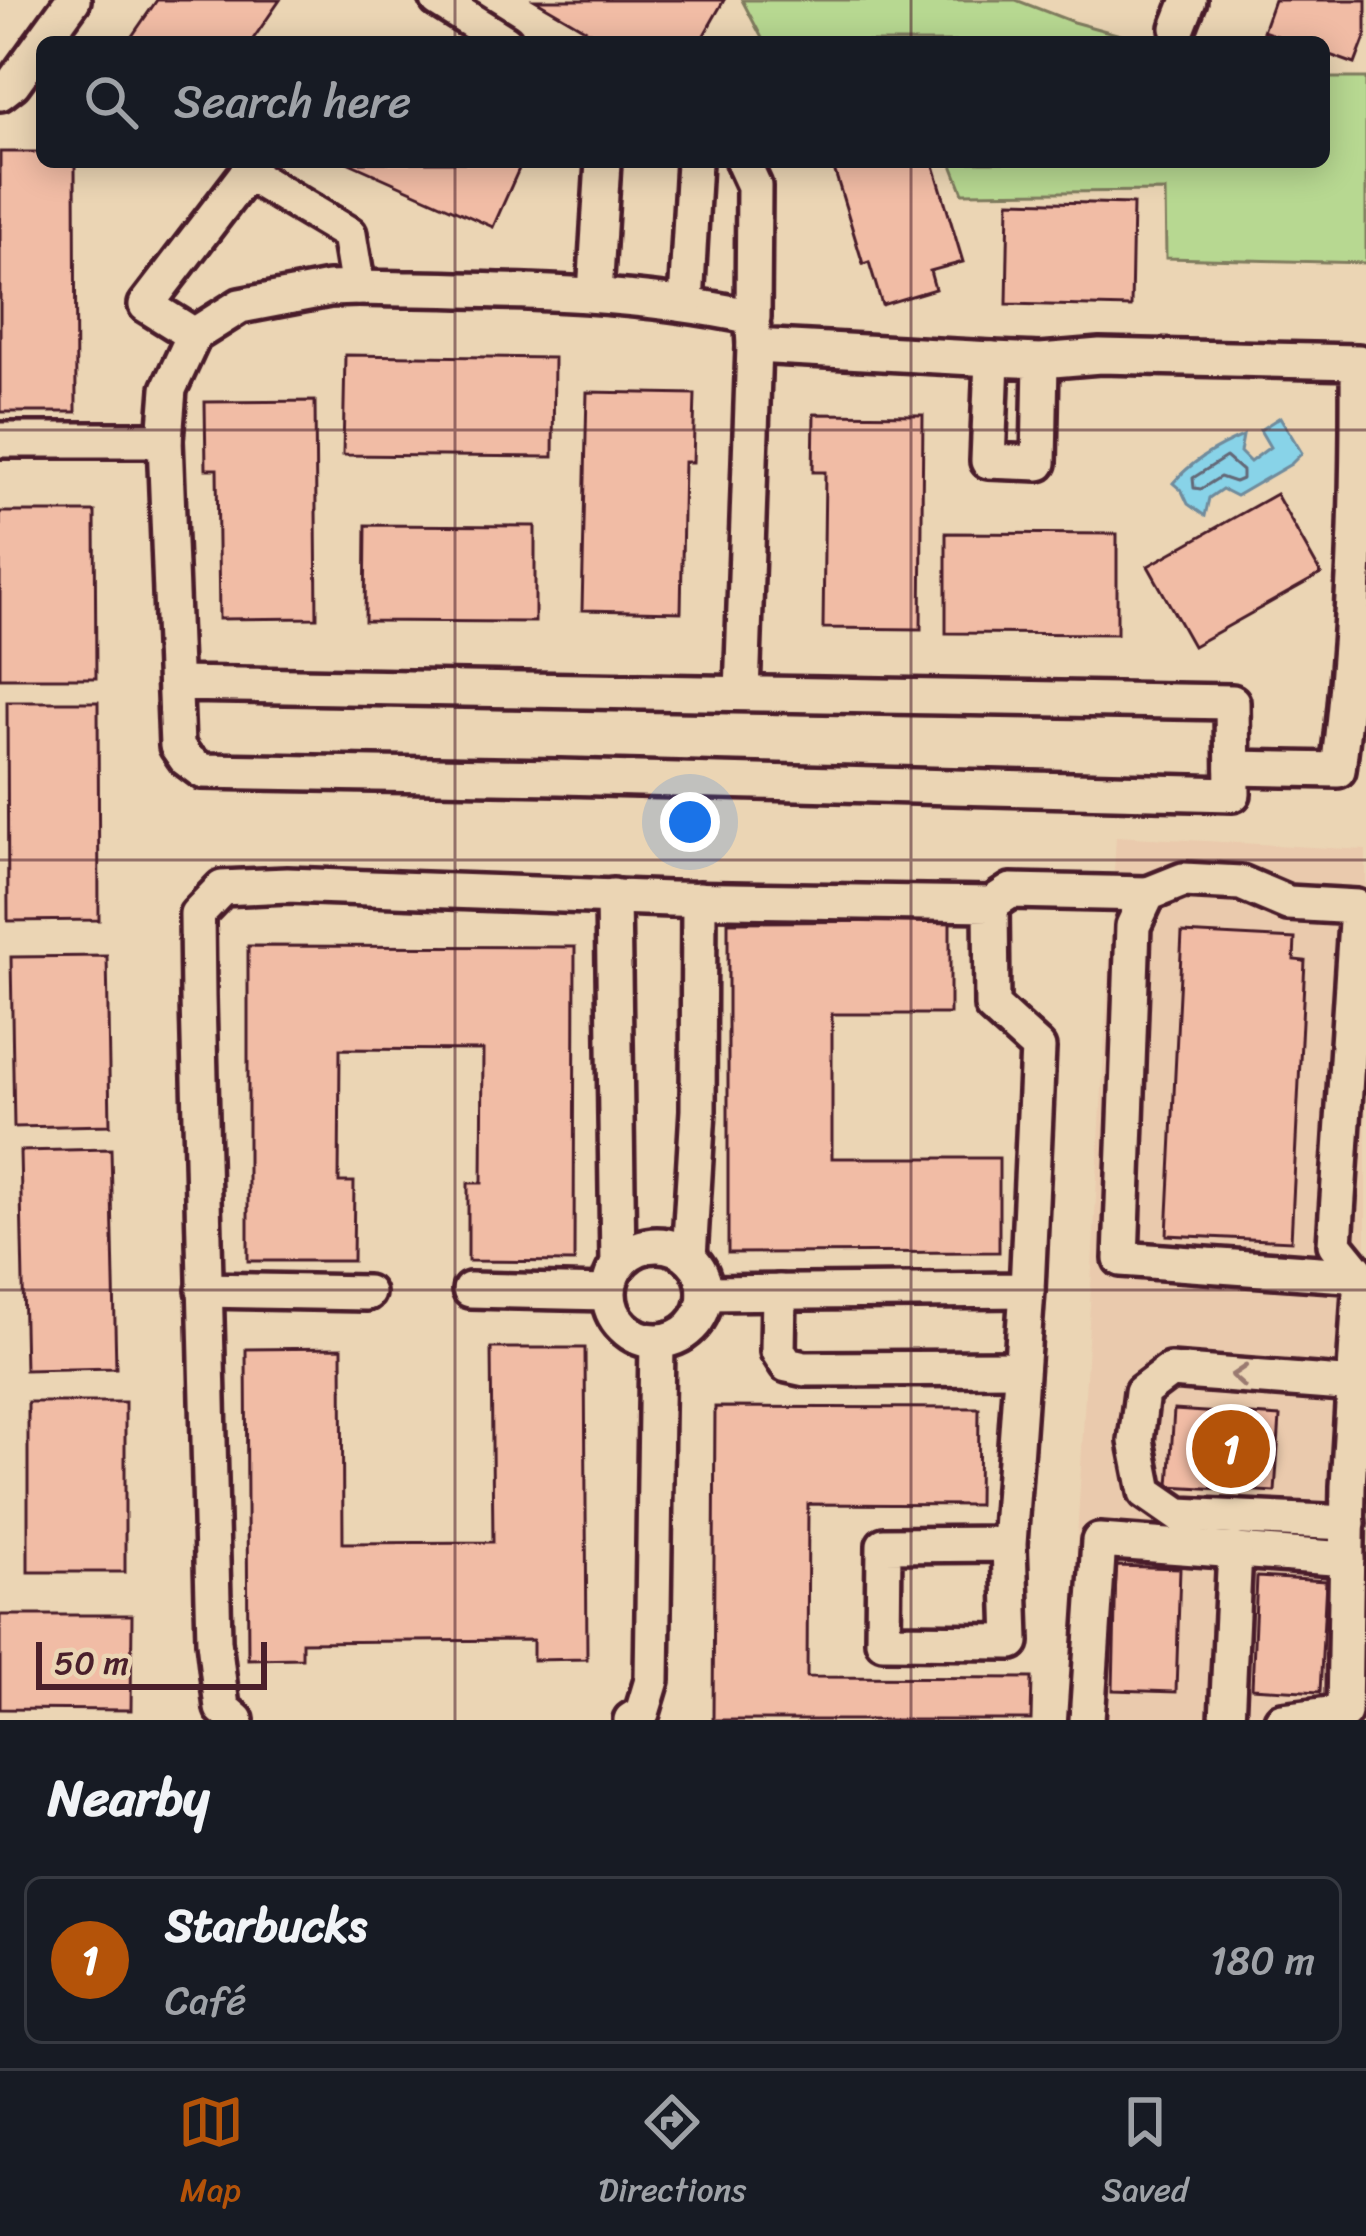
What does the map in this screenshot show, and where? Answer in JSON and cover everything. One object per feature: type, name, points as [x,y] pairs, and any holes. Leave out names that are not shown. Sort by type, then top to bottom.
[{"type":"lane","points":[[47,36],[73,0]]},
{"type":"lane","points":[[438,0],[495,36]]},
{"type":"lane","points":[[0,93],[36,51]]},
{"type":"lane","points":[[595,294],[603,168]]},
{"type":"lane","points":[[686,303],[694,168]]},
{"type":"lane","points":[[742,692],[753,332],[754,186],[746,168]]},
{"type":"lane","points":[[194,334],[146,305],[247,173],[349,234],[358,288]]},
{"type":"lane","points":[[175,684],[1232,702],[1233,794],[202,771],[177,746],[165,440],[169,388],[194,334],[240,306],[358,288],[595,294],[686,303],[753,332],[992,358],[1358,362],[1358,651],[1338,770],[1233,768]]},
{"type":"lane","points":[[992,358],[988,460],[1039,463],[1041,361]]},
{"type":"lane","points":[[0,440],[165,440]]},
{"type":"lane","points":[[236,1720],[222,1708],[214,1642],[197,914],[222,888],[287,885],[991,904],[1011,891],[1148,895],[1183,880],[1241,883],[1288,903],[1357,907],[1354,1121],[1334,1244],[1361,1276],[1357,1486],[1348,1523],[1344,1712],[1282,1720]]},
{"type":"lane","points":[[1148,895],[1133,926],[1121,1258],[1361,1276]]},
{"type":"lane","points":[[470,1290],[613,1278],[639,1248],[665,1245],[689,1257],[701,1273],[702,1312],[692,1328],[657,1342],[634,1336],[615,1320],[613,1278],[613,896]]},
{"type":"lane","points":[[689,1257],[698,1110],[699,899]]},
{"type":"lane","points":[[991,904],[992,1006],[1038,1048],[1009,1544],[1012,1642],[883,1641],[884,1545],[1009,1544]]},
{"type":"lane","points":[[204,1290],[367,1293]]},
{"type":"lane","points":[[705,1293],[1027,1290]]},
{"type":"lane","points":[[779,1292],[778,1351],[787,1365],[805,1369],[1021,1368]]},
{"type":"lane","points":[[631,1720],[642,1713],[652,1680],[657,1342]]},
{"type":"lane","points":[[1348,1523],[1179,1515],[1146,1492],[1136,1441],[1142,1392],[1170,1371],[1356,1385]]},
{"type":"lane","points":[[1087,1720],[1099,1541],[1347,1559]]},
{"type":"lane","points":[[1227,1720],[1235,1550]]},
{"type":"shaded area","points":[[1116,836],[1366,850],[1366,1701],[1349,1720],[1067,1720]]},
{"type":"green space","points":[[742,0],[1016,0],[1124,36],[761,36]]},
{"type":"green space","points":[[1330,78],[1366,78],[1366,263],[1166,258],[1165,191],[963,193],[953,168],[1330,168]]},
{"type":"water","points":[[1280,417],[1302,453],[1291,464],[1236,496],[1222,489],[1209,498],[1205,516],[1188,504],[1173,483],[1180,475],[1205,455],[1243,436],[1240,452],[1250,462],[1270,447],[1260,430]]},
{"type":"building","points":[[157,0],[280,0],[255,36],[132,36]]},
{"type":"building","points":[[535,0],[724,0],[703,36],[597,36]]},
{"type":"building","points":[[1274,0],[1366,0],[1366,35],[1355,64],[1330,55],[1330,36],[1277,36],[1263,31]]},
{"type":"building","points":[[0,152],[36,152],[36,168],[75,168],[76,412],[0,412]]},
{"type":"building","points":[[360,168],[519,168],[493,227]]},
{"type":"building","points":[[834,168],[935,168],[963,262],[930,271],[935,289],[882,305],[869,262],[863,264]]},
{"type":"building","points":[[1009,201],[1133,204],[1131,307],[1007,304]]},
{"type":"building","points":[[345,355],[554,358],[553,457],[343,455]]},
{"type":"building","points":[[587,392],[695,394],[693,462],[684,462],[681,612],[582,610]]},
{"type":"building","points":[[315,401],[317,618],[219,619],[217,469],[206,469],[205,402]]},
{"type":"building","points":[[814,414],[923,415],[921,629],[823,628],[825,472],[813,472]]},
{"type":"building","points":[[1276,494],[1321,574],[1193,646],[1148,566]]},
{"type":"building","points":[[0,512],[95,512],[96,678],[0,678]]},
{"type":"building","points":[[366,525],[535,526],[535,622],[365,621]]},
{"type":"building","points":[[946,533],[1117,534],[1117,634],[946,633]]},
{"type":"building","points":[[7,702],[98,702],[99,920],[8,921]]},
{"type":"building","points":[[950,921],[950,1014],[832,1014],[832,1158],[999,1158],[999,1252],[728,1253],[728,922]]},
{"type":"building","points":[[1182,933],[1295,939],[1294,960],[1305,961],[1291,1241],[1167,1235]]},
{"type":"building","points":[[248,946],[575,947],[574,1262],[468,1261],[468,1183],[482,1183],[483,1050],[340,1049],[339,1182],[354,1182],[353,1261],[248,1261]]},
{"type":"building","points":[[107,956],[110,1125],[14,1127],[11,957]]},
{"type":"building","points":[[111,1149],[116,1368],[25,1370],[20,1151]]},
{"type":"building","points":[[342,1348],[343,1543],[493,1542],[491,1348],[585,1348],[587,1659],[533,1660],[533,1640],[302,1642],[302,1658],[248,1659],[246,1349]]},
{"type":"building","points":[[28,1402],[125,1402],[125,1572],[28,1572]]},
{"type":"building","points":[[715,1407],[979,1408],[978,1505],[808,1504],[807,1677],[1032,1678],[1031,1720],[713,1720]]},
{"type":"building","points":[[1174,1410],[1280,1417],[1275,1492],[1169,1486]]},
{"type":"building","points":[[1116,1566],[1180,1568],[1176,1692],[1113,1690]]},
{"type":"building","points":[[1257,1577],[1326,1581],[1320,1692],[1252,1688]]},
{"type":"building","points":[[0,1615],[132,1615],[131,1710],[0,1709]]},
{"type":"place","name":"Starbucks","points":[[1231,1449]]}]
